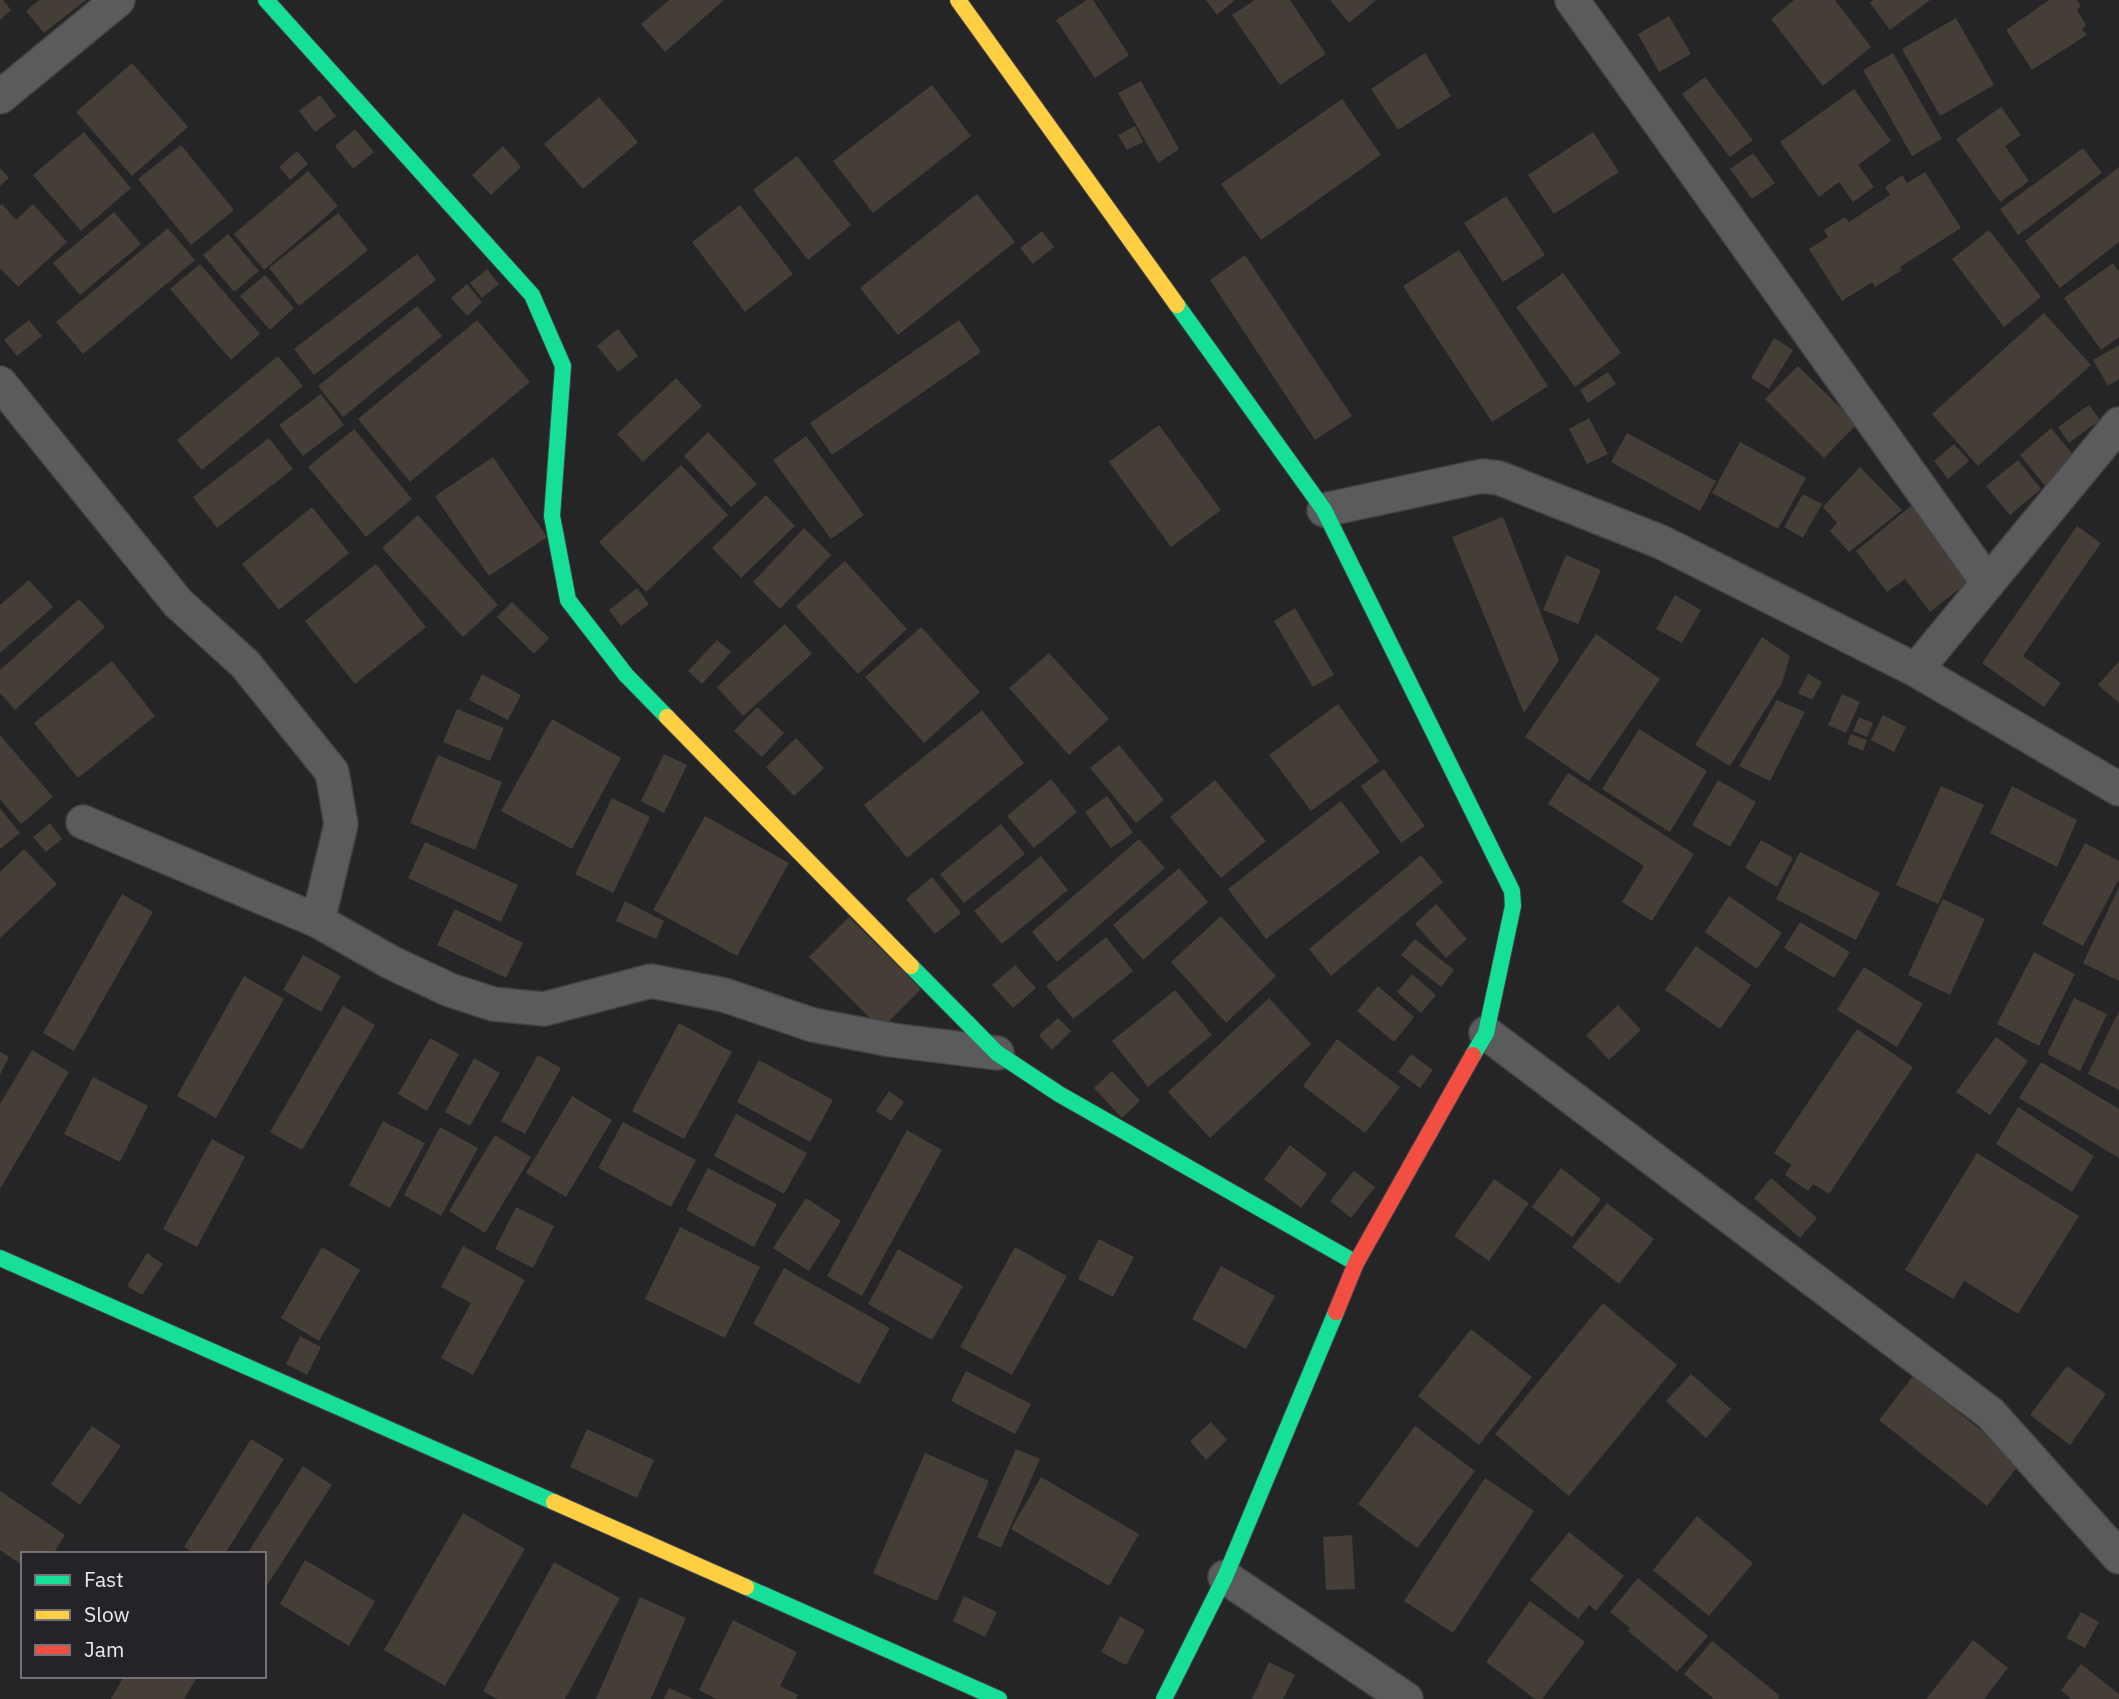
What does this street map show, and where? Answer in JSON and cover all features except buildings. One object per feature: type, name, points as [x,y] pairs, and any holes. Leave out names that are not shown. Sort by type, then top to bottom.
[{"type":"street","points":[[0,97],[118,0]]},
{"type":"street","points":[[266,0],[532,295],[563,366],[552,516],[568,600],[626,675],[997,1053],[1059,1094],[1356,1263]]},
{"type":"street","points":[[958,0],[1324,510],[1512,891],[1514,906],[1486,1033],[1356,1263],[1224,1577],[1164,1699]]},
{"type":"street","points":[[1572,0],[1989,583]]},
{"type":"street","points":[[0,383],[178,603],[245,664],[332,772],[341,824],[318,921]]},
{"type":"street","points":[[1916,670],[2119,424]]},
{"type":"street","points":[[1324,510],[1482,476],[1499,478],[1661,542],[1916,670],[2119,789]]},
{"type":"street","points":[[83,822],[318,921],[392,963],[438,985],[493,1004],[544,1009],[651,981],[724,995],[813,1025],[892,1040],[997,1053]]},
{"type":"street","points":[[1486,1033],[1990,1413],[2119,1557]]},
{"type":"street","points":[[0,1258],[999,1699]]},
{"type":"street","points":[[1224,1577],[1406,1699]]},
{"type":"traffic: fast","points":[[266,0],[532,295],[563,366],[552,516],[568,600],[626,675],[667,717]]},
{"type":"traffic: fast","points":[[1177,305],[1324,510],[1512,891],[1513,906],[1486,1033],[1473,1055]]},
{"type":"traffic: fast","points":[[911,966],[997,1053],[1059,1094],[1356,1263]]},
{"type":"traffic: fast","points":[[0,1258],[554,1502]]},
{"type":"traffic: fast","points":[[1164,1699],[1225,1577],[1336,1312]]},
{"type":"traffic: fast","points":[[746,1587],[999,1699]]},
{"type":"traffic: slow","points":[[958,0],[1177,305]]},
{"type":"traffic: slow","points":[[667,717],[911,966]]},
{"type":"traffic: slow","points":[[554,1502],[746,1587]]},
{"type":"traffic: jam","points":[[1336,1312],[1356,1263],[1473,1055]]}]
